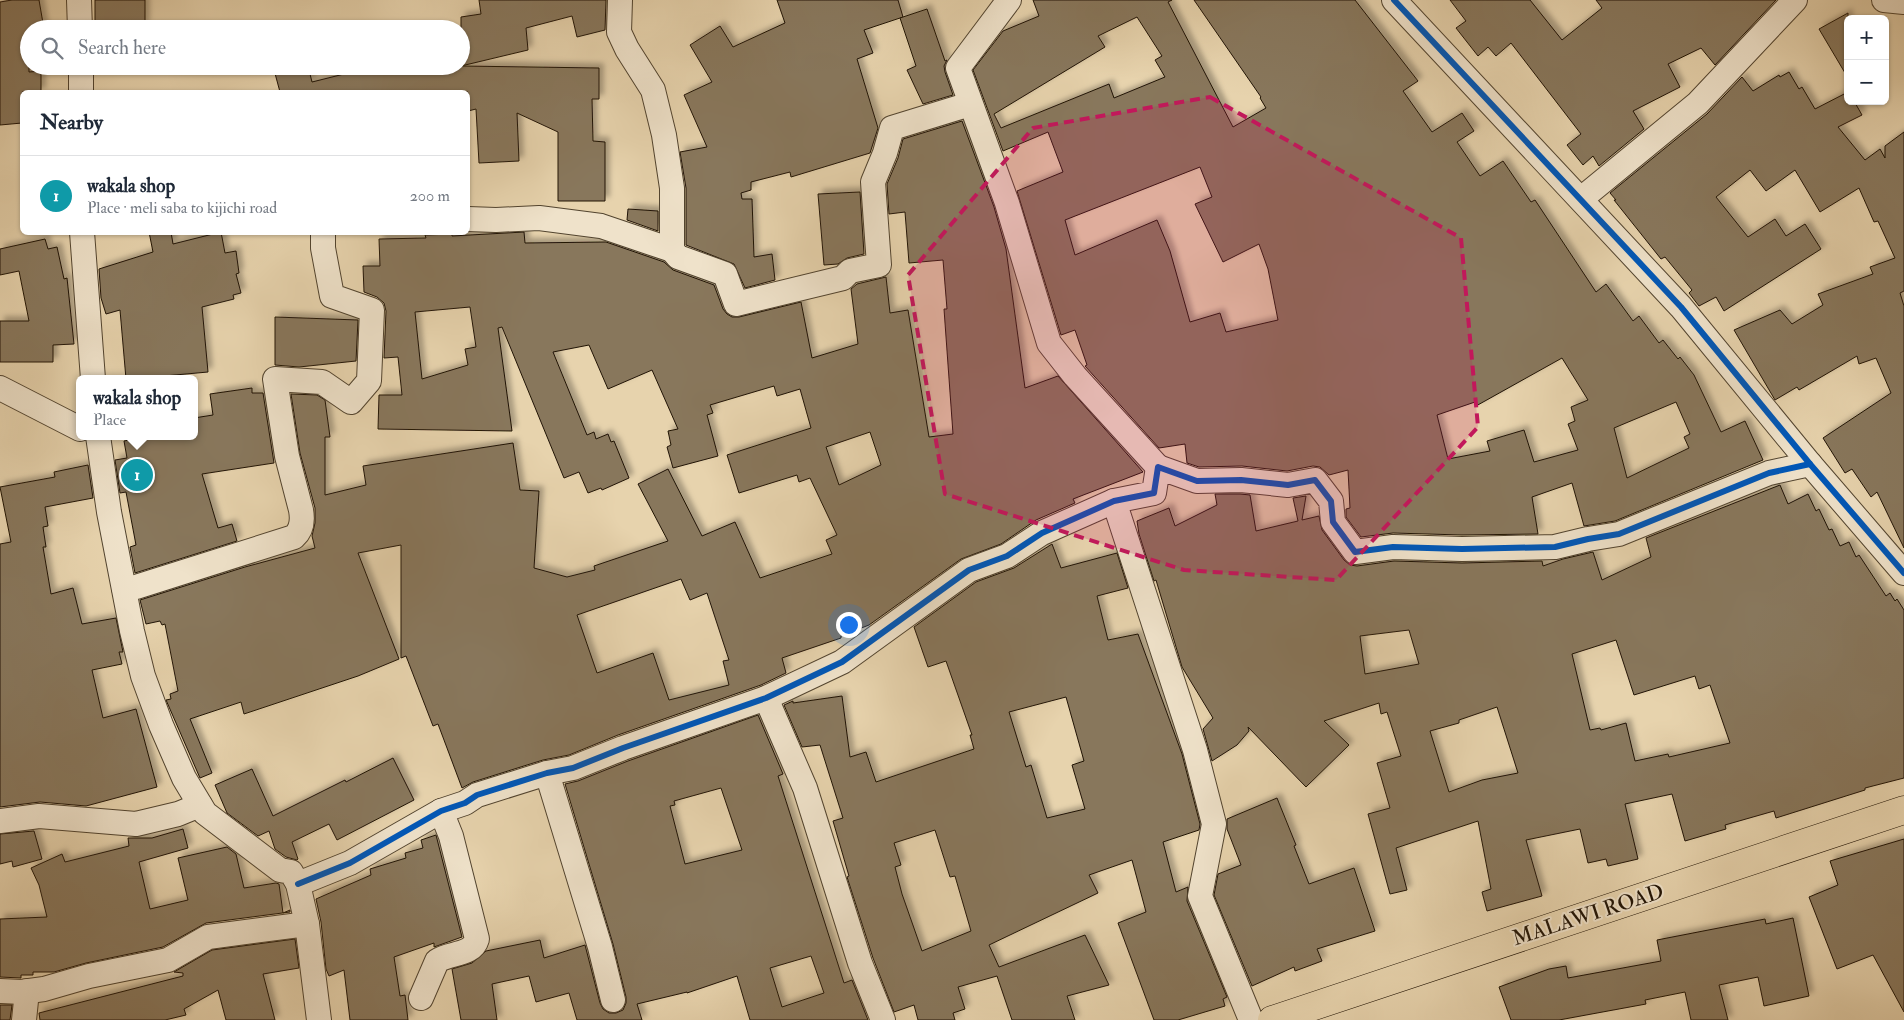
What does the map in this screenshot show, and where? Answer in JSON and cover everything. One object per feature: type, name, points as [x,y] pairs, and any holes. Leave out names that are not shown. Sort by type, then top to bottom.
[{"type":"main road","name":"MALAWI ROAD","points":[[1272,1020],[1904,810]]},
{"type":"street","points":[[78,0],[79,20]]},
{"type":"street","points":[[620,0],[619,32],[653,90],[664,135],[672,188],[672,250]]},
{"type":"street","points":[[1009,0],[958,68],[1007,203],[1049,343],[1075,376],[1158,466],[1197,481],[1241,480],[1288,485],[1315,480],[1331,501],[1333,522],[1355,552],[1393,547],[1470,549],[1555,546],[1619,534],[1769,473],[1810,464]]},
{"type":"street","points":[[1394,0],[1681,307],[1810,464],[1904,573]]},
{"type":"street","points":[[1581,199],[1698,103],[1795,0]]},
{"type":"street","points":[[1884,0],[1904,2]]},
{"type":"street","points":[[81,75],[81,90]]},
{"type":"street","points":[[470,219],[539,218],[601,226],[672,250],[678,257],[725,274],[736,304],[843,278],[850,272],[879,264],[873,182],[885,153],[892,128],[970,104]]},
{"type":"street","points":[[82,235],[93,375]]},
{"type":"street","points":[[124,588],[136,587],[219,562],[294,537],[300,532],[302,519],[287,456],[275,380],[322,382],[351,402],[369,381],[372,310],[332,296],[323,248],[323,235]]},
{"type":"street","points":[[0,388],[76,427]]},
{"type":"street","points":[[93,440],[143,676],[165,734],[184,778],[200,805],[212,819],[280,870],[291,872],[298,884],[307,924],[320,1020]]},
{"type":"street","points":[[298,884],[350,863],[441,811],[464,803],[477,795],[546,772],[573,768],[623,748],[766,698],[842,662],[969,570],[1007,556],[1042,533],[1114,501],[1154,493],[1158,466]]},
{"type":"street","points":[[1114,501],[1195,750],[1214,824],[1200,896],[1251,1020]]},
{"type":"street","points":[[766,698],[804,788],[860,963],[883,1020]]},
{"type":"street","points":[[546,772],[600,946],[613,1000]]},
{"type":"street","points":[[0,821],[39,816],[136,824],[178,814],[200,805]]},
{"type":"street","points":[[421,998],[438,961],[471,949],[476,945],[478,939],[451,836],[441,811]]},
{"type":"street","points":[[0,991],[44,989],[88,976],[168,960],[208,937],[307,924]]},
{"type":"street","points":[[24,1020],[27,991]]},
{"type":"highlighted area","points":[[1210,97],[1461,238],[1478,427],[1336,580],[1184,570],[945,494],[908,275],[1033,128]]},
{"type":"building","points":[[39,0],[42,20],[20,20],[20,75],[41,75],[41,90],[20,90],[20,123],[0,125],[0,2]]},
{"type":"building","points":[[95,0],[145,0],[145,20],[95,20]]},
{"type":"building","points":[[479,0],[606,0],[605,30],[577,37],[572,16],[526,28],[528,50],[470,64],[470,20],[461,20],[461,17],[481,14]]},
{"type":"building","points":[[777,0],[898,0],[903,17],[864,30],[873,53],[857,59],[878,128],[870,153],[791,177],[790,172],[751,182],[751,190],[741,193],[742,199],[752,199],[754,257],[772,254],[775,280],[745,288],[734,264],[686,245],[686,188],[680,152],[707,147],[684,95],[712,82],[690,45],[720,26],[733,47],[785,23]]},
{"type":"building","points":[[1033,0],[1172,0],[1168,2],[1233,127],[1266,108],[1261,97],[1194,0],[1355,0],[1418,81],[1403,91],[1432,132],[1462,113],[1474,131],[1457,142],[1480,176],[1503,161],[1531,202],[1535,200],[1596,292],[1606,284],[1633,321],[1639,316],[1659,343],[1663,340],[1678,359],[1680,357],[1694,375],[1721,432],[1745,421],[1763,460],[1615,521],[1584,526],[1572,483],[1532,497],[1538,534],[1462,535],[1393,533],[1361,537],[1346,517],[1346,509],[1350,508],[1348,470],[1329,475],[1320,467],[1313,466],[1287,471],[1242,466],[1199,467],[1187,463],[1185,444],[1159,448],[1085,366],[1087,365],[1075,330],[1061,335],[1017,191],[1063,172],[1048,132],[1003,151],[973,70],[1003,31],[1039,16]],"holes":[[[1137,17],[1162,56],[1155,60],[1165,77],[1114,98],[1109,84],[1001,128],[994,114],[1105,47],[1098,36]],[[1200,167],[1212,197],[1195,204],[1223,262],[1259,244],[1268,269],[1278,320],[1226,332],[1220,313],[1190,322],[1170,251],[1157,220],[1075,255],[1065,220]],[[1562,358],[1588,400],[1571,407],[1575,421],[1568,424],[1578,450],[1534,462],[1524,430],[1487,441],[1490,451],[1448,459],[1437,415],[1475,402],[1476,406]],[[1676,402],[1690,434],[1684,437],[1689,448],[1627,478],[1614,428]]]},
{"type":"building","points":[[1450,0],[1530,0],[1562,40],[1602,8],[1596,0],[1776,0],[1715,65],[1701,48],[1668,64],[1680,87],[1633,111],[1644,129],[1599,166],[1593,156],[1583,165],[1567,145],[1581,134],[1511,43],[1496,56],[1488,47],[1478,56],[1456,28],[1466,21]]},
{"type":"building","points":[[927,9],[945,61],[947,60],[944,66],[945,72],[953,95],[923,104],[907,70],[916,66],[900,18]]},
{"type":"building","points":[[1844,15],[1844,71],[1819,29]]},
{"type":"building","points":[[470,66],[599,68],[599,99],[592,99],[593,141],[605,142],[605,201],[558,201],[558,132],[517,113],[519,161],[479,163],[476,109],[470,110],[470,90],[279,90],[275,75],[310,75],[312,82],[340,75],[470,75]]},
{"type":"building","points":[[1789,72],[1799,89],[1802,87],[1815,109],[1844,94],[1844,105],[1856,105],[1862,115],[1838,127],[1865,160],[1880,149],[1885,158],[1885,146],[1904,132],[1904,291],[1900,293],[1904,306],[1904,548],[1877,492],[1871,497],[1852,469],[1845,473],[1823,438],[1891,393],[1876,358],[1859,364],[1857,356],[1799,390],[1797,387],[1775,400],[1734,330],[1780,310],[1792,324],[1823,305],[1818,294],[1873,274],[1870,267],[1895,258],[1878,221],[1874,222],[1859,188],[1820,212],[1795,170],[1766,191],[1750,170],[1716,197],[1748,237],[1775,219],[1786,236],[1805,224],[1821,249],[1724,311],[1716,297],[1699,306],[1689,293],[1692,290],[1665,257],[1661,259],[1610,193],[1707,114],[1742,77],[1753,91],[1779,75],[1780,77]]},
{"type":"building","points":[[962,121],[994,207],[1006,249],[1025,388],[1058,376],[1143,472],[1073,499],[1075,503],[1036,520],[1001,544],[961,559],[869,625],[841,636],[841,638],[782,658],[786,673],[761,685],[618,735],[569,755],[543,760],[473,782],[462,788],[438,724],[433,726],[406,656],[401,658],[401,545],[358,553],[399,659],[358,676],[244,714],[241,702],[190,719],[212,773],[200,778],[166,700],[171,699],[170,694],[178,691],[165,624],[162,625],[160,621],[146,624],[140,600],[245,567],[315,548],[312,536],[315,523],[315,508],[300,453],[291,394],[317,395],[325,400],[330,437],[325,437],[325,495],[366,485],[363,466],[513,443],[520,490],[539,491],[534,568],[567,577],[595,570],[594,566],[668,541],[638,484],[668,469],[702,536],[735,522],[760,578],[832,554],[826,540],[837,535],[810,478],[799,482],[797,475],[739,493],[727,455],[811,428],[800,389],[777,396],[774,386],[710,405],[713,413],[707,415],[718,456],[673,468],[667,447],[671,445],[668,431],[678,429],[652,370],[608,389],[589,345],[553,352],[587,435],[594,432],[596,439],[608,434],[611,442],[614,441],[629,478],[602,490],[601,488],[588,493],[579,472],[564,478],[502,327],[498,328],[512,431],[378,429],[379,395],[402,395],[398,357],[384,358],[386,311],[384,303],[377,297],[364,292],[363,266],[380,266],[379,239],[426,238],[425,235],[452,236],[524,232],[525,243],[606,242],[664,262],[673,270],[714,285],[723,309],[732,317],[801,302],[812,358],[858,344],[851,289],[857,284],[886,277],[890,313],[908,310],[929,437],[953,434],[944,309],[947,309],[943,260],[909,263],[905,212],[889,214],[887,184],[898,158],[903,139]],"holes":[[[470,307],[476,347],[465,349],[468,365],[422,379],[415,312]],[[870,432],[881,465],[839,485],[826,447]],[[681,579],[690,600],[707,593],[729,660],[723,661],[729,685],[669,700],[653,653],[597,673],[577,615]]]},
{"type":"building","points":[[860,192],[864,254],[847,258],[838,264],[824,265],[818,194]]},
{"type":"building","points":[[628,209],[658,211],[658,231],[627,220]]},
{"type":"building","points":[[150,235],[172,235],[173,244],[209,235],[222,235],[225,253],[236,251],[239,273],[236,274],[241,293],[233,295],[234,299],[202,307],[208,372],[175,375],[126,375],[120,310],[106,314],[101,298],[99,269],[153,252]]},
{"type":"building","points":[[45,239],[48,249],[57,247],[64,279],[67,278],[74,344],[53,345],[53,362],[0,362],[0,321],[29,321],[19,271],[0,275],[0,249]]},
{"type":"building","points":[[275,317],[358,320],[356,361],[299,367],[275,365]]},
{"type":"building","points":[[252,388],[252,393],[263,393],[274,463],[202,474],[218,528],[232,524],[237,541],[135,573],[130,547],[136,545],[126,492],[120,493],[115,460],[127,458],[124,441],[198,440],[198,417],[213,415],[210,394]]},
{"type":"building","points":[[88,465],[93,498],[45,507],[48,526],[43,527],[46,547],[43,547],[51,594],[73,588],[82,624],[116,618],[123,652],[119,652],[122,664],[92,670],[103,718],[136,709],[157,787],[86,806],[40,802],[0,807],[0,544],[11,542],[0,487],[55,477],[54,472]]},
{"type":"building","points":[[1780,485],[1788,504],[1808,494],[1816,511],[1819,509],[1829,530],[1832,529],[1840,546],[1849,542],[1856,557],[1859,555],[1886,596],[1890,593],[1895,601],[1897,599],[1904,610],[1904,778],[1865,788],[1865,790],[1776,818],[1774,811],[1725,825],[1726,829],[1685,841],[1672,794],[1625,804],[1638,859],[1608,866],[1606,859],[1588,863],[1580,829],[1526,840],[1542,896],[1487,911],[1482,892],[1491,889],[1478,821],[1396,848],[1407,890],[1390,894],[1368,814],[1390,808],[1377,763],[1401,756],[1387,712],[1381,714],[1379,703],[1324,721],[1349,745],[1306,787],[1248,727],[1249,731],[1237,745],[1212,761],[1203,729],[1213,718],[1182,667],[1156,580],[1154,581],[1139,534],[1137,521],[1169,508],[1175,526],[1217,505],[1215,494],[1240,494],[1250,495],[1256,531],[1298,521],[1293,498],[1306,496],[1302,520],[1319,516],[1322,530],[1344,560],[1350,565],[1357,566],[1394,561],[1462,563],[1542,561],[1543,566],[1593,552],[1602,580],[1651,557],[1646,538]],"holes":[[[1409,630],[1419,664],[1365,674],[1360,636]],[[1616,640],[1634,695],[1695,676],[1699,689],[1710,685],[1730,743],[1669,757],[1668,754],[1635,761],[1626,723],[1601,730],[1600,728],[1590,730],[1572,654]],[[1497,707],[1518,773],[1482,780],[1449,792],[1430,731],[1459,723],[1459,720]]]},
{"type":"building","points":[[1052,544],[1061,568],[1117,553],[1128,588],[1097,596],[1108,640],[1138,634],[1182,754],[1200,824],[1199,830],[1163,842],[1176,892],[1188,887],[1187,901],[1227,997],[1223,999],[1225,1006],[1178,1020],[1154,1020],[1118,923],[1146,912],[1132,860],[1089,875],[1098,893],[989,945],[999,967],[1085,935],[1109,985],[1067,996],[1075,1020],[1012,1020],[997,976],[958,987],[965,1009],[953,1013],[955,1020],[918,1020],[914,1005],[894,1012],[873,958],[847,877],[849,876],[833,821],[843,818],[820,745],[802,747],[784,705],[793,701],[793,703],[842,696],[850,757],[866,752],[876,782],[974,749],[970,735],[972,735],[946,661],[928,667],[914,627],[976,582],[1014,568]],"holes":[[[1066,697],[1084,761],[1072,765],[1085,809],[1047,818],[1031,765],[1026,767],[1009,712]],[[935,830],[950,877],[955,876],[971,931],[922,951],[902,894],[895,867],[901,865],[894,843]]]},
{"type":"building","points":[[758,715],[783,774],[778,776],[844,983],[852,980],[868,1020],[750,1020],[737,976],[687,993],[637,1004],[642,1020],[577,1020],[569,993],[536,1002],[529,976],[492,984],[497,1020],[461,1020],[452,969],[472,963],[486,951],[540,940],[544,958],[585,945],[603,1009],[609,1013],[623,1010],[626,997],[613,944],[565,784],[578,781],[628,761]],"holes":[[[721,788],[742,850],[685,864],[670,806],[675,805],[674,801]],[[811,956],[824,993],[782,1007],[770,968]]]},
{"type":"building","points":[[393,758],[414,800],[337,840],[329,824],[292,842],[297,860],[286,857],[275,849],[269,831],[258,836],[227,813],[215,785],[252,769],[273,816]]},
{"type":"building","points":[[1277,798],[1309,884],[1354,868],[1375,931],[1317,949],[1322,961],[1295,971],[1294,967],[1252,986],[1214,895],[1218,874],[1241,865],[1227,829],[1227,819]]},
{"type":"building","points":[[183,829],[188,848],[139,862],[150,909],[188,900],[178,858],[227,847],[236,854],[244,888],[279,884],[283,913],[206,923],[163,947],[86,963],[54,972],[33,972],[33,975],[21,975],[21,978],[0,977],[0,919],[47,917],[39,885],[31,868],[62,854],[65,862],[129,846],[128,838],[152,838]]},
{"type":"building","points":[[34,831],[42,859],[13,867],[12,861],[0,864],[0,834]]},
{"type":"building","points":[[436,835],[462,937],[434,947],[434,943],[394,957],[400,996],[405,995],[408,1020],[350,1020],[344,970],[329,976],[326,969],[321,922],[316,899],[371,875],[370,869],[406,858],[405,853],[423,848],[421,840]]},
{"type":"building","points":[[1904,839],[1904,1012],[1873,955],[1837,969],[1809,897],[1838,885],[1830,861]]},
{"type":"building","points":[[1793,918],[1809,996],[1764,1006],[1758,977],[1719,985],[1728,1020],[1691,1020],[1685,992],[1645,1000],[1646,1004],[1559,1020],[1511,1020],[1499,987],[1549,969],[1566,966],[1568,978],[1661,961],[1657,940],[1765,919],[1766,924]]},
{"type":"building","points":[[295,939],[299,968],[263,974],[275,1020],[226,1020],[218,990],[184,1009],[186,1015],[165,1020],[40,1020],[39,1013],[183,976],[183,973],[174,972],[212,950]]},
{"type":"building","points":[[0,1005],[12,1005],[10,1020],[0,1020]]},
{"type":"cycle path","points":[[1394,0],[1681,307],[1810,464],[1904,573]]},
{"type":"cycle path","points":[[298,884],[350,863],[441,811],[465,803],[477,795],[547,773],[573,768],[623,748],[766,698],[842,662],[969,570],[1007,556],[1042,533],[1114,501],[1154,493],[1158,467],[1197,481],[1241,480],[1288,485],[1315,480],[1331,501],[1333,522],[1355,552],[1393,547],[1462,549],[1555,547],[1619,534],[1769,473],[1810,464]]},
{"type":"place","name":"wakala shop","points":[[137,475]]}]
